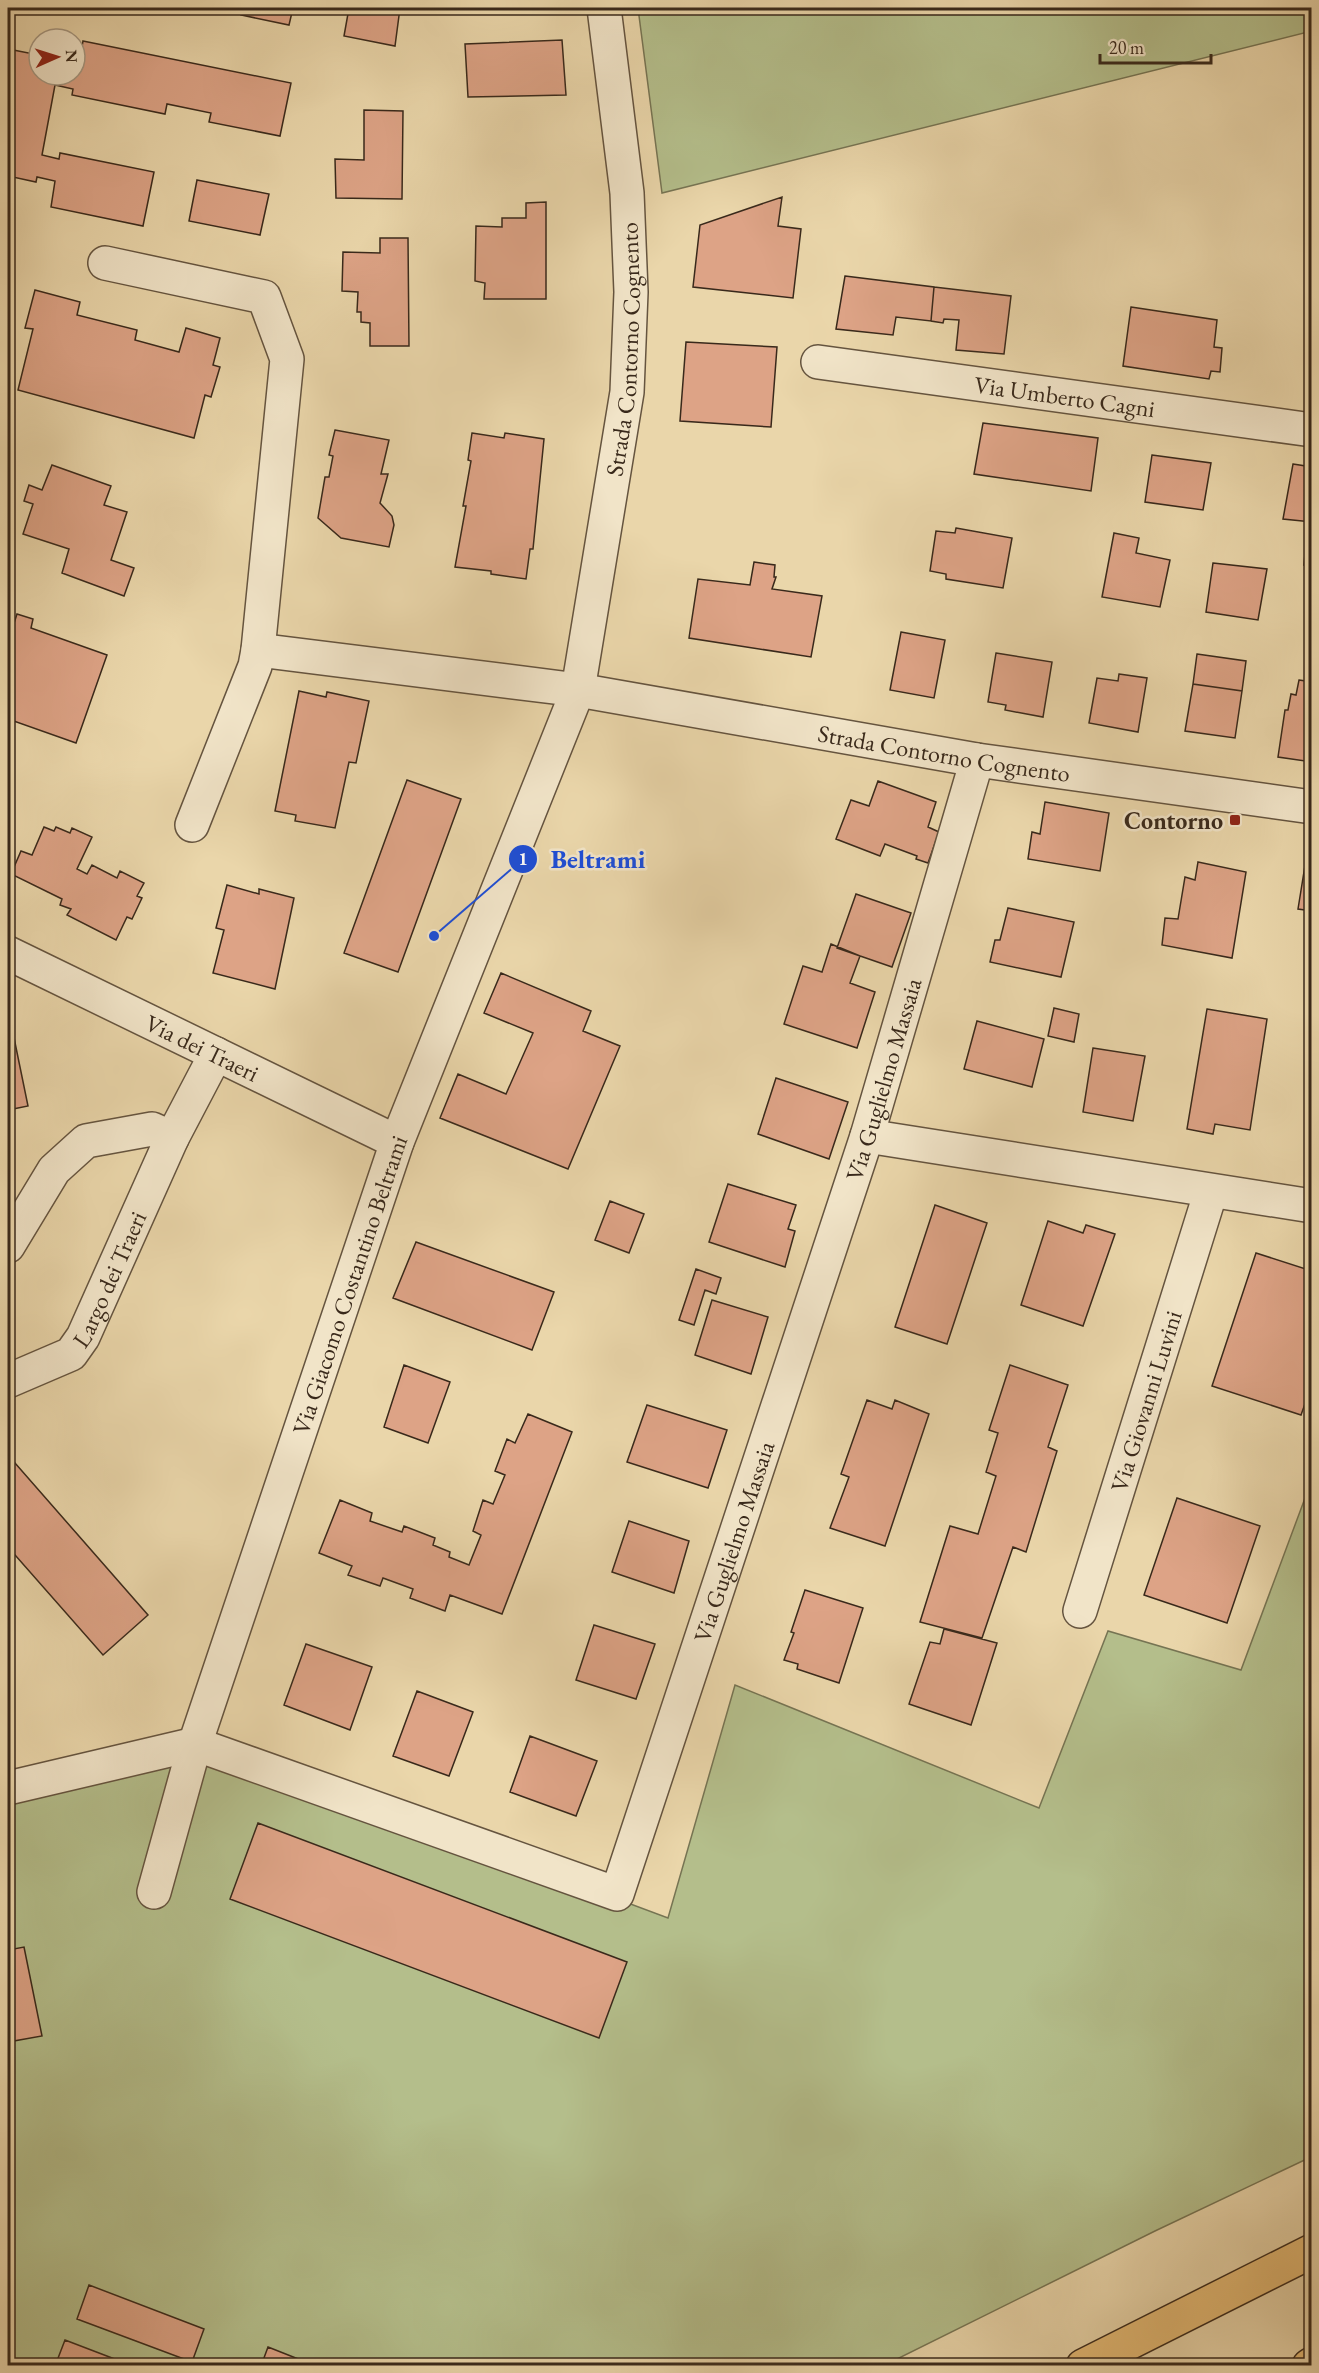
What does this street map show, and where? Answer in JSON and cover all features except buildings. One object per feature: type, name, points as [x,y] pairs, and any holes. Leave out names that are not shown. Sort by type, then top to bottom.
[{"type":"highway","points":[[1083,2366],[1311,2251]]},
{"type":"street","name":"Strada Contorno Cognento","points":[[578,690],[627,392],[629,348],[631,292],[627,193],[604,8]]},
{"type":"street","points":[[105,262],[264,297],[286,359],[255,666],[192,825]]},
{"type":"street","name":"Via Umberto Cagni","points":[[818,362],[1311,430]]},
{"type":"street","name":"Strada Contorno Cognento","points":[[258,650],[578,690],[976,760],[1311,807]]},
{"type":"street","name":"Via Giacomo Costantino Beltrami","points":[[154,1892],[195,1744],[397,1142],[578,690]]},
{"type":"street","name":"Via Guglielmo Massaia","points":[[195,1744],[617,1894],[867,1137],[976,760]]},
{"type":"street","name":"Via dei Traeri","points":[[8,952],[397,1142]]},
{"type":"street","name":"Largo dei Traeri","points":[[8,1381],[71,1354],[83,1337],[172,1138],[216,1054]]},
{"type":"street","points":[[8,1246],[54,1170],[86,1141],[152,1129],[172,1138]]},
{"type":"street","points":[[867,1137],[1311,1206]]},
{"type":"street","name":"Via Giovanni Luvini","points":[[1080,1611],[1211,1191]]},
{"type":"street","points":[[8,1788],[195,1744]]},
{"type":"green space","points":[[638,8],[1311,8],[1312,31],[662,193]]},
{"type":"green space","points":[[1311,1482],[1311,2157],[1155,2231],[885,2365],[8,2365],[8,1784],[199,1743],[668,1918],[735,1685],[1039,1808],[1108,1631],[1241,1670]]},
{"type":"place","name":"Contorno","points":[[1235,820]]},
{"type":"place","name":"Beltrami","points":[[434,936]]}]
